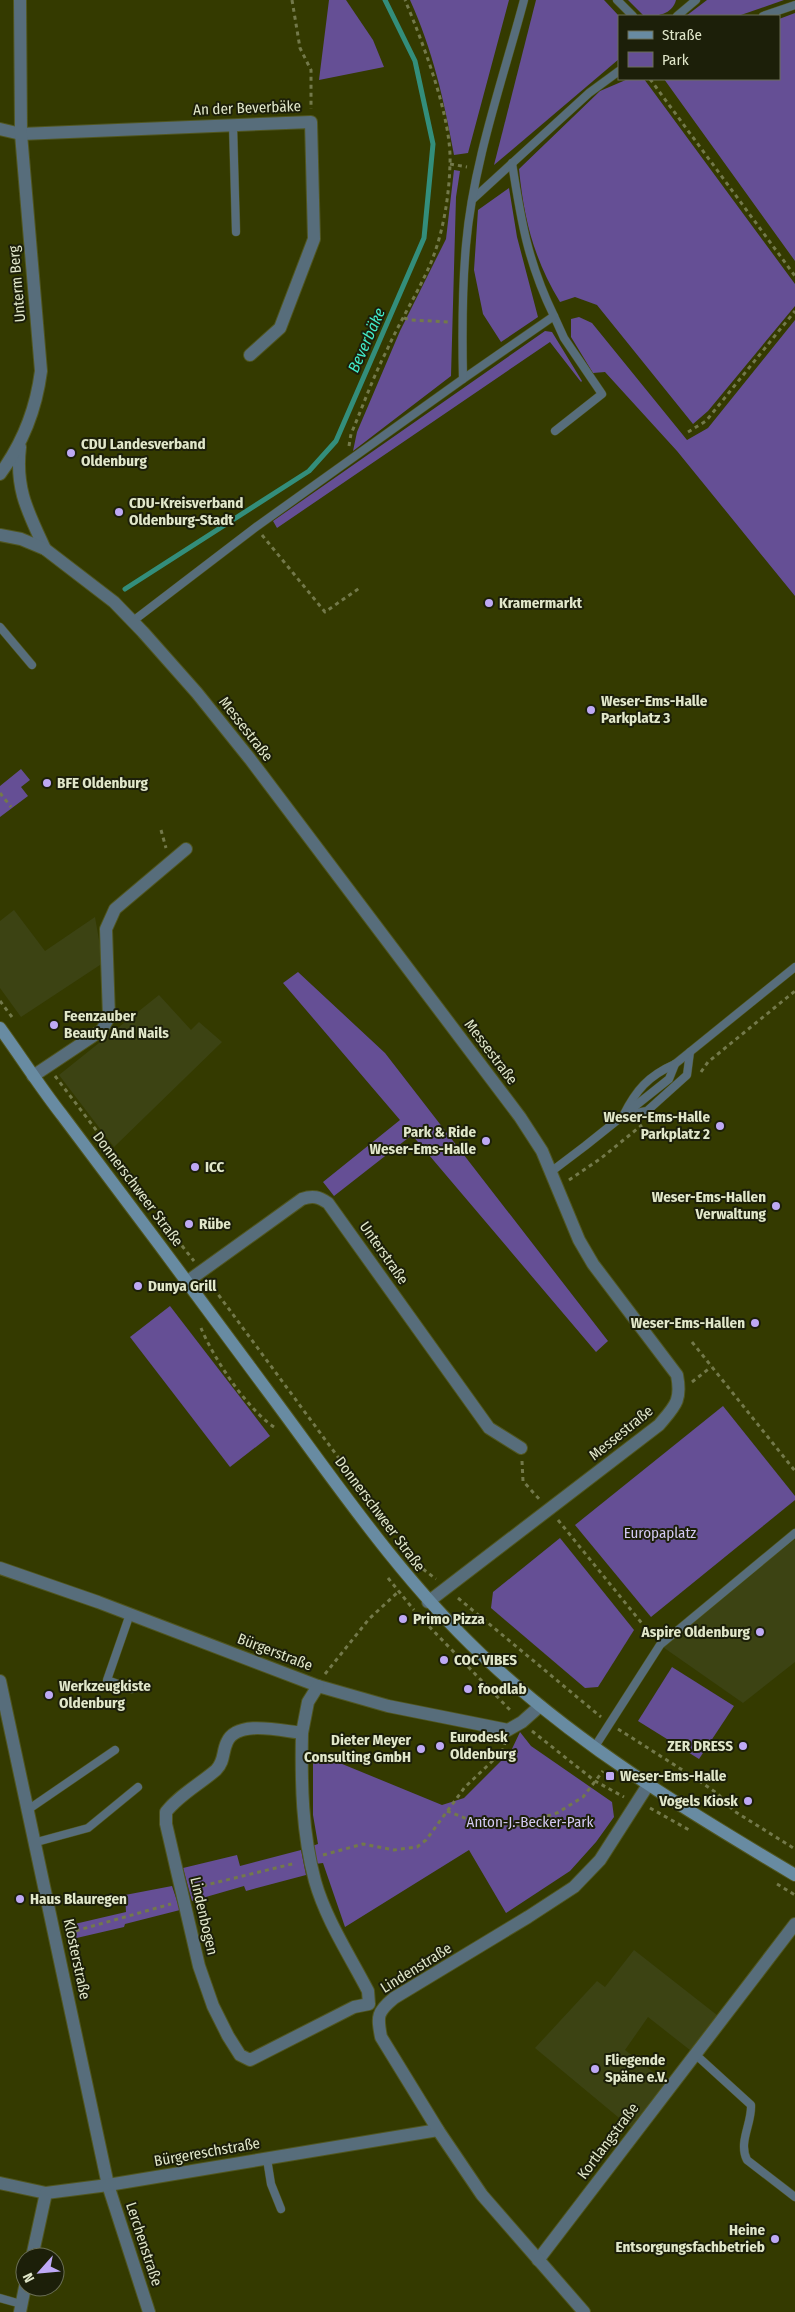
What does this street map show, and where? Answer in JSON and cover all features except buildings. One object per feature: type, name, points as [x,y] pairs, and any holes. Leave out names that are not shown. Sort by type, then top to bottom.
[{"type":"main road","name":"Donnerschweer Straße","points":[[0,1028],[428,1602],[481,1655],[540,1706],[594,1748],[648,1785],[795,1875]]},
{"type":"street","name":"Unterm Berg","points":[[0,474],[20,443],[34,410],[41,371],[21,134],[20,0]]},
{"type":"street","name":"An der Beverbäke","points":[[0,129],[21,134],[311,122],[314,239],[280,328],[250,355]]},
{"type":"street","name":"Unterm Berg","points":[[20,443],[17,469],[21,494],[44,549]]},
{"type":"street","name":"Messestraße","points":[[0,535],[21,539],[44,549],[114,602],[197,693],[250,759],[520,1118],[542,1151],[552,1171],[579,1240],[593,1264],[677,1375],[680,1392],[674,1408],[659,1425],[428,1602]]},
{"type":"street","points":[[34,1076],[102,1030],[109,1017],[106,929],[115,909],[186,849]]},
{"type":"street","name":"Unterstraße","points":[[188,1282],[302,1199],[315,1196],[322,1199],[328,1203],[489,1428],[521,1448]]},
{"type":"street","name":"Bürgerstraße","points":[[0,1568],[130,1614],[318,1686],[388,1706],[508,1730]]},
{"type":"street","name":"Klosterstraße","points":[[0,1681],[26,1811],[56,1936],[108,2185]]},
{"type":"street","points":[[318,1686],[308,1702],[302,1733],[303,1813],[311,1860],[315,1882],[325,1908],[368,1991],[374,2008]]},
{"type":"street","points":[[508,1730],[522,1722],[540,1706]]},
{"type":"street","name":"Lindenbogen","points":[[302,1733],[247,1728],[236,1731],[230,1736],[226,1744],[224,1758],[218,1768],[172,1804],[166,1812],[166,1824],[202,1974],[213,2006],[240,2055],[250,2060],[354,2007],[374,2008]]},
{"type":"street","name":"Lindenstraße","points":[[584,2312],[482,2196],[438,2130],[381,2037],[374,2008],[528,1918],[574,1887],[600,1860],[648,1785]]},
{"type":"street","name":"Kortlangstraße","points":[[538,2260],[795,1924]]},
{"type":"street","name":"Bürgereschstraße","points":[[0,2183],[46,2193],[108,2185],[438,2130]]},
{"type":"street","name":"Lerchenstraße","points":[[108,2185],[149,2312]]},
{"type":"street","points":[[34,2247],[46,2193]]},
{"type":"lane","points":[[463,379],[462,323],[466,244],[473,199],[478,170],[524,0]]},
{"type":"lane","points":[[617,0],[631,15]]},
{"type":"lane","points":[[678,15],[696,0]]},
{"type":"lane","points":[[766,15],[795,5]]},
{"type":"lane","points":[[473,199],[589,93],[618,72]]},
{"type":"lane","points":[[234,125],[236,232]]},
{"type":"lane","points":[[512,163],[522,230],[538,284],[564,338],[602,394],[555,431]]},
{"type":"lane","points":[[133,621],[256,527],[554,316]]},
{"type":"lane","points":[[0,626],[32,666]]},
{"type":"lane","points":[[623,1116],[634,1094],[648,1081],[662,1070],[675,1064],[795,967]]},
{"type":"lane","points":[[623,1116],[647,1110],[687,1075],[690,1052]]},
{"type":"lane","points":[[552,1171],[669,1079],[675,1064]]},
{"type":"lane","points":[[594,1748],[660,1645],[795,1533]]},
{"type":"lane","points":[[130,1614],[107,1680],[132,1689]]},
{"type":"lane","points":[[26,1811],[115,1750]]},
{"type":"lane","points":[[33,1842],[88,1828],[138,1787]]},
{"type":"lane","points":[[695,2054],[751,2105],[751,2116],[744,2140],[744,2154],[747,2160],[795,2197]]},
{"type":"lane","points":[[267,2158],[271,2184],[281,2209]]},
{"type":"lane","points":[[0,2298],[21,2308]]},
{"type":"path","points":[[292,0],[300,48],[311,70],[311,122]]},
{"type":"path","points":[[351,459],[349,450],[351,434],[387,350],[436,248],[442,228],[450,164],[438,95],[424,48],[405,0]]},
{"type":"path","points":[[651,80],[795,276]]},
{"type":"path","points":[[688,432],[706,421],[795,311]]},
{"type":"path","points":[[404,318],[462,323]]},
{"type":"path","points":[[256,527],[325,612],[361,587]]},
{"type":"path","points":[[0,792],[12,807]]},
{"type":"path","points":[[0,1000],[16,1023]]},
{"type":"path","points":[[48,1067],[138,1185],[147,1200]]},
{"type":"path","points":[[165,1224],[398,1538]]},
{"type":"path","points":[[692,1342],[795,1471]]},
{"type":"path","points":[[680,1392],[711,1367]]},
{"type":"path","points":[[523,1481],[550,1510],[660,1645]]},
{"type":"path","points":[[417,1561],[423,1569],[609,1724],[695,1778],[718,1794],[734,1811],[795,1849]]},
{"type":"path","points":[[318,1686],[328,1670],[369,1619],[423,1569]]},
{"type":"path","points":[[56,1936],[168,1905],[202,1886],[311,1860],[349,1846],[363,1844],[394,1850],[417,1846],[426,1840],[465,1788],[502,1752],[508,1730]]},
{"type":"path","points":[[447,1811],[480,1824],[518,1825],[557,1813],[583,1797],[603,1771]]},
{"type":"shaded area","points":[[14,910],[45,951],[95,917],[103,963],[21,1017],[0,988],[0,921]]},
{"type":"shaded area","points":[[159,995],[191,1030],[199,1022],[222,1042],[114,1147],[59,1075]]},
{"type":"shaded area","name":"Aspire Oldenburg","points":[[795,1539],[795,1662],[743,1703],[660,1645]]},
{"type":"shaded area","points":[[634,1950],[722,2019],[695,2054],[648,2017],[625,2050],[671,2086],[636,2132],[535,2048],[597,1981],[605,1987]]},
{"type":"green space","points":[[329,0],[346,0],[373,40],[384,67],[319,80]]},
{"type":"green space","points":[[410,0],[509,0],[468,153],[454,155],[437,76]]},
{"type":"green space","points":[[536,0],[604,0],[618,15],[618,60],[494,165]]},
{"type":"green space","points":[[628,0],[676,0],[668,12],[659,15],[643,15]]},
{"type":"green space","points":[[707,0],[784,0],[741,15],[687,15]]},
{"type":"green space","points":[[795,13],[795,261],[665,80],[780,80],[780,19]]},
{"type":"green space","points":[[626,80],[645,80],[795,284],[795,306],[708,411],[693,424],[597,305],[575,297],[560,302],[543,270],[527,222],[519,169],[600,91]]},
{"type":"green space","points":[[454,170],[460,171],[456,197],[451,376],[353,451],[357,432],[400,331],[446,239]]},
{"type":"green space","points":[[509,188],[517,237],[538,317],[501,342],[483,314],[474,270],[478,210]]},
{"type":"green space","points":[[579,317],[592,323],[687,440],[708,428],[795,320],[795,596],[677,451],[605,372],[593,373],[571,337],[571,319]]},
{"type":"green space","points":[[545,331],[552,332],[581,382],[550,342],[277,528],[273,521]]},
{"type":"green space","points":[[21,769],[30,780],[21,787],[28,796],[0,817],[0,786]]},
{"type":"green space","points":[[298,972],[385,1053],[608,1341],[596,1352],[412,1135],[334,1196],[323,1182],[400,1120],[283,983]]},
{"type":"green space","points":[[170,1306],[270,1436],[230,1467],[130,1337]]},
{"type":"green space","name":"Europaplatz","points":[[723,1406],[795,1496],[795,1500],[651,1617],[575,1525]]},
{"type":"green space","points":[[560,1538],[634,1630],[598,1687],[585,1688],[491,1608],[493,1592]]},
{"type":"green space","points":[[672,1667],[734,1706],[699,1759],[638,1721]]},
{"type":"green space","name":"Anton-J.-Becker-Park","points":[[520,1732],[531,1746],[612,1802],[614,1817],[596,1842],[570,1871],[506,1913],[469,1850],[345,1927],[323,1863],[315,1864],[312,1846],[318,1844],[313,1815],[313,1752],[442,1805],[464,1798],[511,1751]]},
{"type":"green space","points":[[301,1850],[306,1875],[246,1891],[244,1886],[192,1901],[183,1868],[237,1855],[240,1866]]},
{"type":"green space","points":[[172,1886],[180,1910],[125,1924],[124,1927],[68,1940],[66,1926],[126,1912],[125,1895]]},
{"type":"waterway","name":"Beverbäke","points":[[125,589],[309,471],[336,441],[424,238],[433,144],[415,61],[385,0]]},
{"type":"place","name":"CDU Landesverband Oldenburg","points":[[71,453]]},
{"type":"place","name":"CDU-Kreisverband Oldenburg-Stadt","points":[[119,512]]},
{"type":"place","name":"Kramermarkt","points":[[489,603]]},
{"type":"place","name":"Weser-Ems-Halle Parkplatz 3","points":[[591,710]]},
{"type":"place","name":"BFE Oldenburg","points":[[47,783]]},
{"type":"place","name":"Feenzauber Beauty And Nails","points":[[54,1025]]},
{"type":"place","name":"Weser-Ems-Halle Parkplatz 2","points":[[720,1126]]},
{"type":"place","name":"Park & Ride Weser-Ems-Halle","points":[[486,1141]]},
{"type":"place","name":"ICC","points":[[195,1167]]},
{"type":"place","name":"Weser-Ems-Hallen Verwaltung","points":[[776,1206]]},
{"type":"place","name":"Rübe","points":[[189,1224]]},
{"type":"place","name":"Dunya Grill","points":[[138,1286]]},
{"type":"place","name":"Weser-Ems-Hallen","points":[[755,1323]]},
{"type":"place","name":"Primo Pizza","points":[[403,1619]]},
{"type":"place","name":"Aspire Oldenburg","points":[[760,1632]]},
{"type":"place","name":"COC VIBES","points":[[444,1660]]},
{"type":"place","name":"foodlab","points":[[468,1689]]},
{"type":"place","name":"Werkzeugkiste Oldenburg","points":[[49,1695]]},
{"type":"place","name":"Eurodesk Oldenburg","points":[[440,1746]]},
{"type":"place","name":"ZER DRESS","points":[[743,1746]]},
{"type":"place","name":"Dieter Meyer Consulting GmbH","points":[[421,1749]]},
{"type":"place","name":"Weser-Ems-Halle","points":[[610,1776]]},
{"type":"place","name":"Vogels Kiosk","points":[[748,1801]]},
{"type":"place","name":"Haus Blauregen","points":[[20,1899]]},
{"type":"place","name":"Fliegende Späne e.V.","points":[[595,2069]]},
{"type":"place","name":"Heine Entsorgungsfachbetrieb","points":[[775,2239]]}]
